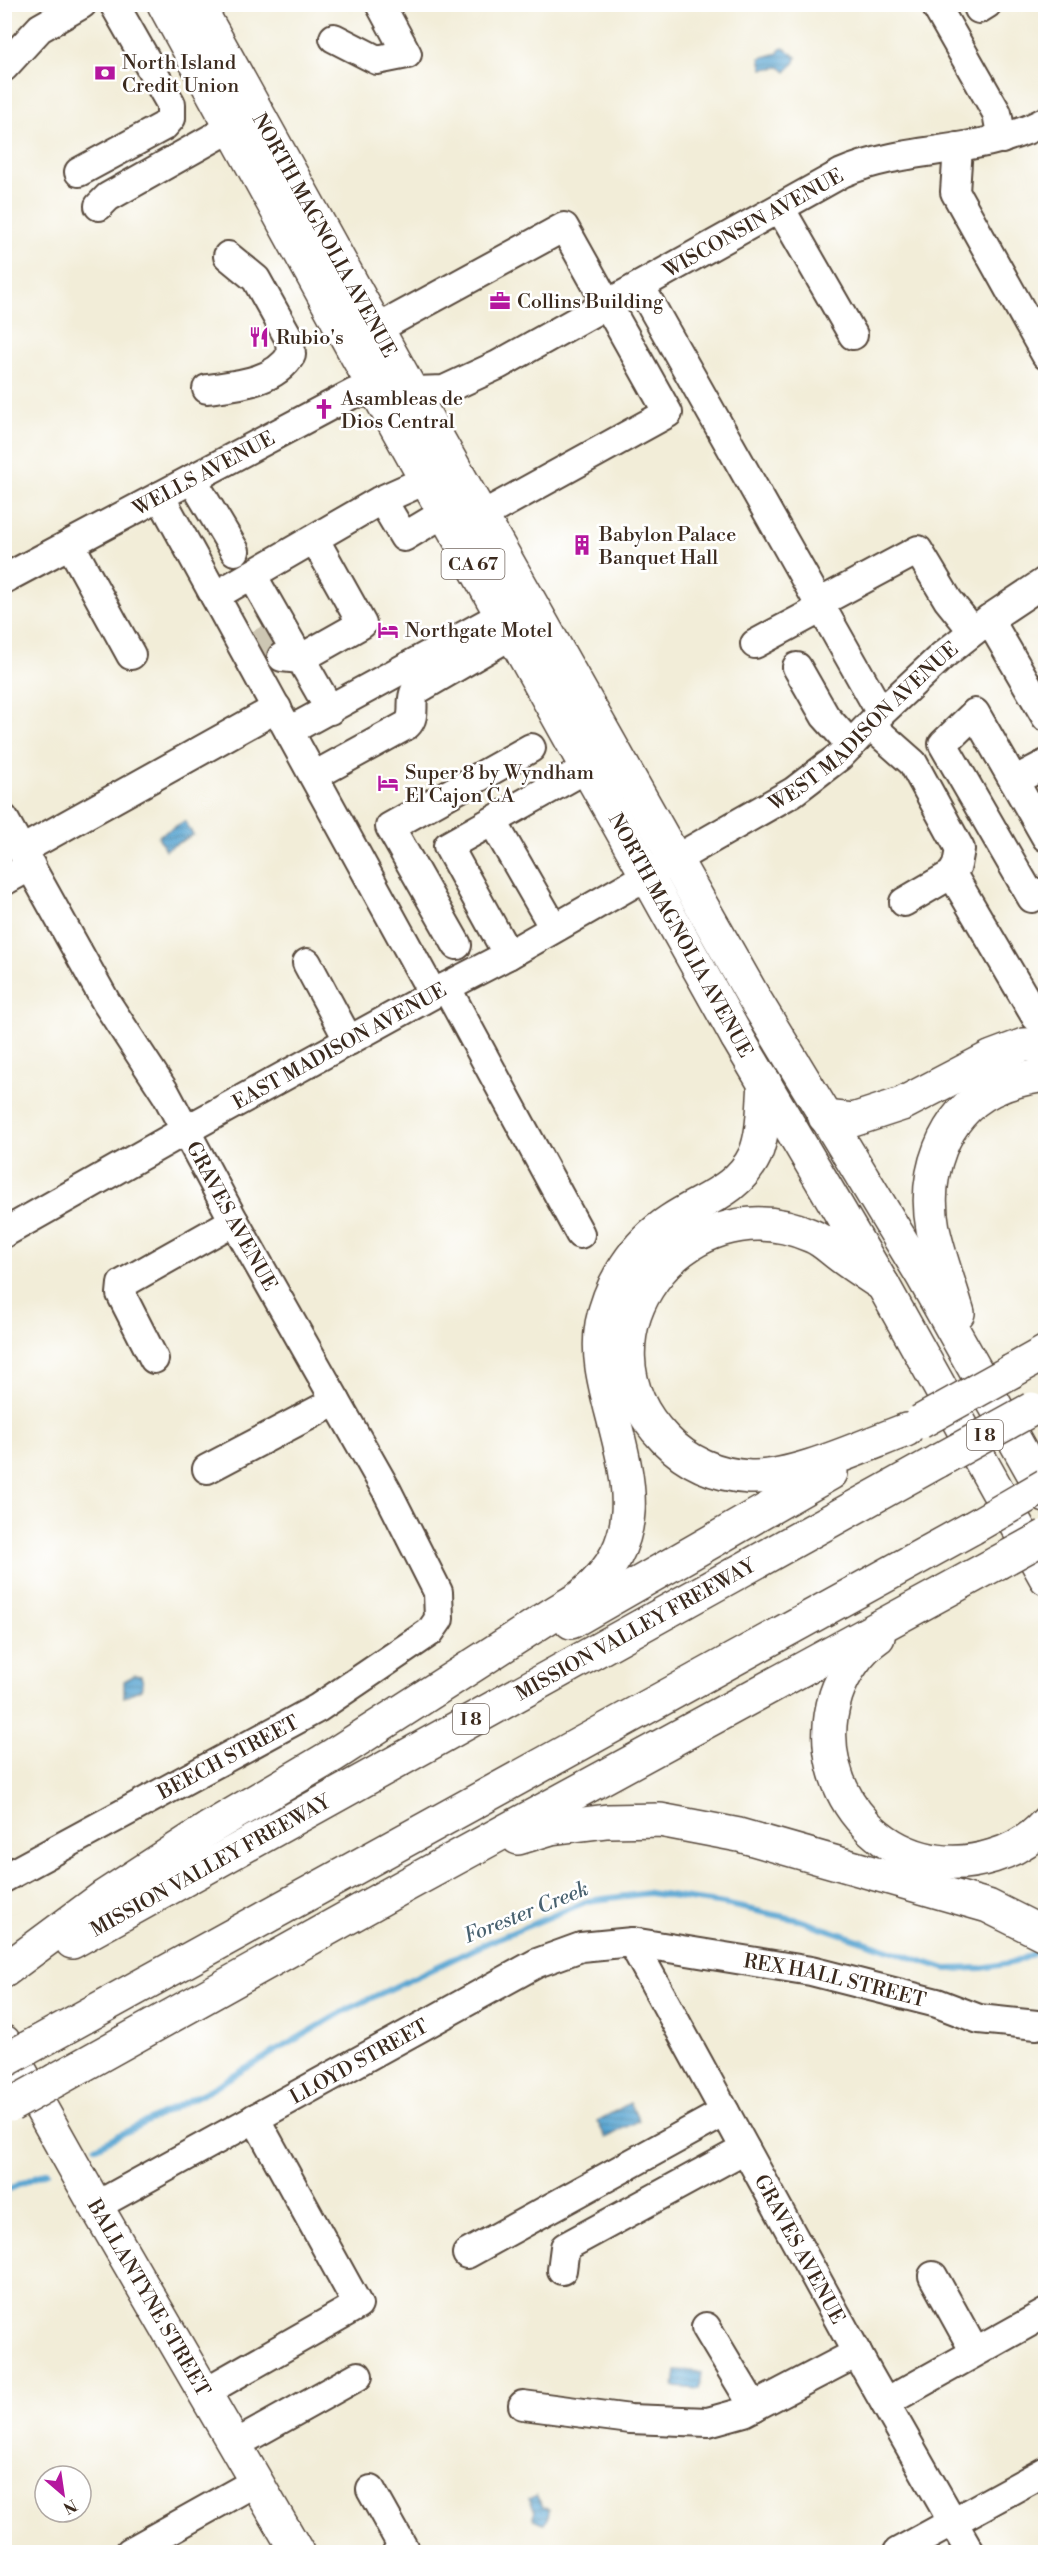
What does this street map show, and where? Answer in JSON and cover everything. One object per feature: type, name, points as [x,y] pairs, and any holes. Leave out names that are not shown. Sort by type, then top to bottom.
[{"type":"main road","name":"NORTH MAGNOLIA AVENUE","points":[[164,4],[244,120],[377,329],[481,516],[661,868],[737,1037],[883,1285],[1046,1578]]},
{"type":"main road","name":"NORTH MAGNOLIA AVENUE","points":[[197,4],[244,120],[377,391],[507,625],[546,739],[587,768],[661,868],[825,1117],[922,1275],[1046,1496]]},
{"type":"main road","points":[[825,1117],[853,1120],[902,1104],[992,1057],[1024,1045],[1041,1030]]},
{"type":"main road","points":[[975,1369],[933,1230],[929,1189],[934,1168],[948,1131],[969,1106],[991,1091],[1017,1080],[1046,1075]]},
{"type":"main road","points":[[332,1756],[584,1594],[605,1572],[619,1547],[628,1517],[630,1491],[627,1470],[602,1372],[600,1348],[606,1309],[635,1251],[671,1220],[729,1188],[745,1172],[755,1156],[760,1138],[765,1083]]},
{"type":"main road","points":[[883,1285],[824,1242],[786,1227],[754,1223],[710,1233],[670,1258],[654,1275],[643,1294],[630,1334],[630,1376],[645,1415],[671,1446],[686,1458],[705,1468],[727,1474],[751,1477],[775,1476],[806,1467],[913,1426]]},
{"type":"main road","points":[[4,1971],[115,1890],[208,1829],[332,1756],[471,1680],[1046,1352]]},
{"type":"main road","name":"MISSION VALLEY FREEWAY","points":[[4,1980],[1039,1406]]},
{"type":"main road","points":[[4,2061],[972,1528],[1046,1485]]},
{"type":"main road","points":[[8,2107],[408,1884],[1046,1536]]},
{"type":"main road","points":[[951,1589],[870,1642],[855,1660],[839,1688],[831,1713],[829,1737],[831,1764],[840,1788],[862,1822],[879,1837],[903,1851],[929,1860],[952,1864],[980,1861],[1008,1851],[1036,1834],[1046,1823]]},
{"type":"main road","points":[[408,1884],[509,1841],[551,1828],[607,1821],[660,1820],[739,1835],[988,1906],[1046,1935]]},
{"type":"main road","name":"BALLANTYNE STREET","points":[[4,2042],[297,2553]]},
{"type":"street","points":[[4,67],[40,28],[82,4]]},
{"type":"street","points":[[79,172],[164,126],[171,118],[171,104],[114,4]]},
{"type":"street","points":[[334,38],[377,60],[407,54],[380,4]]},
{"type":"street","points":[[935,4],[997,113],[1002,139]]},
{"type":"street","points":[[99,207],[108,197],[244,120]]},
{"type":"street","name":"WISCONSIN AVENUE","points":[[411,390],[444,390],[498,365],[862,164],[1042,132]]},
{"type":"street","points":[[958,147],[955,192],[1046,355]]},
{"type":"street","points":[[780,208],[853,335]]},
{"type":"street","points":[[377,329],[564,227],[668,413],[481,516]]},
{"type":"street","points":[[207,389],[256,381],[284,364],[291,355],[290,340],[256,279],[228,256]]},
{"type":"street","points":[[640,286],[820,606],[876,719],[908,757],[957,842],[960,849],[959,857],[952,874],[904,902]]},
{"type":"street","name":"WELLS AVENUE","points":[[4,579],[354,393],[411,390]]},
{"type":"street","points":[[192,479],[235,551]]},
{"type":"street","points":[[215,596],[255,580],[315,540],[382,500],[426,480]]},
{"type":"street","points":[[160,496],[398,929],[440,991],[580,1233]]},
{"type":"street","points":[[382,500],[404,537],[444,513]]},
{"type":"street","points":[[296,661],[362,624],[315,540]]},
{"type":"street","points":[[70,544],[131,655]]},
{"type":"street","points":[[755,644],[918,550],[948,600],[981,625],[1046,717]]},
{"type":"street","points":[[255,580],[253,606],[264,625]]},
{"type":"street","points":[[255,580],[296,661],[330,710]]},
{"type":"street","name":"WEST MADISON AVENUE","points":[[661,868],[793,792],[840,756],[942,656],[981,625],[1046,581]]},
{"type":"street","points":[[4,881],[26,858],[283,720],[330,710],[507,625]]},
{"type":"street","points":[[314,776],[407,725],[414,716],[412,697],[415,691],[507,625]]},
{"type":"street","points":[[797,667],[825,716],[850,745]]},
{"type":"street","points":[[1046,837],[975,713],[943,744],[1032,898],[1046,891]]},
{"type":"street","points":[[457,945],[390,827],[546,739]]},
{"type":"street","points":[[1014,782],[1046,764]]},
{"type":"street","points":[[508,955],[448,846],[587,768]]},
{"type":"street","name":"GRAVES AVENUE","points":[[4,819],[106,1002],[166,1094],[234,1221],[387,1491],[438,1593],[439,1619]]},
{"type":"street","points":[[493,822],[554,928]]},
{"type":"street","name":"EAST MADISON AVENUE","points":[[4,1233],[661,868]]},
{"type":"street","points":[[952,874],[1041,1030]]},
{"type":"street","points":[[398,929],[436,907]]},
{"type":"street","points":[[307,963],[349,1041]]},
{"type":"street","points":[[154,1359],[121,1294],[122,1284],[234,1221]]},
{"type":"street","points":[[207,1469],[336,1401]]},
{"type":"street","name":"BEECH STREET","points":[[4,1878],[318,1708],[430,1632],[439,1619]]},
{"type":"street","name":"GRAVES AVENUE","points":[[632,1942],[857,2353],[970,2553]]},
{"type":"street","name":"REX HALL STREET","points":[[632,1942],[811,1971],[937,2003],[979,2019],[1037,2025]]},
{"type":"street","name":"LLOYD STREET","points":[[96,2206],[537,1963],[581,1947],[632,1942]]},
{"type":"street","points":[[467,2254],[725,2112]]},
{"type":"street","points":[[205,2392],[358,2305],[255,2118]]},
{"type":"street","points":[[562,2270],[565,2247],[745,2149]]},
{"type":"street","points":[[933,2276],[975,2352]]},
{"type":"street","points":[[885,2403],[1046,2313]]},
{"type":"street","points":[[706,2327],[754,2407]]},
{"type":"street","points":[[523,2405],[630,2419],[708,2422],[754,2407],[857,2353]]},
{"type":"street","points":[[236,2444],[358,2376]]},
{"type":"street","points":[[898,2553],[1046,2471]]},
{"type":"street","points":[[130,2553],[257,2481]]},
{"type":"street","points":[[370,2490],[404,2549],[397,2553]]},
{"type":"water","points":[[784,48],[796,57],[795,62],[786,72],[780,67],[763,69],[760,58],[778,53]]},
{"type":"water","points":[[185,821],[193,835],[165,850],[158,836]]},
{"type":"water","points":[[135,1675],[141,1676],[143,1683],[141,1689],[124,1697],[124,1681]]},
{"type":"water","points":[[630,2103],[639,2120],[606,2138],[597,2121]]},
{"type":"water","points":[[676,2370],[702,2372],[700,2389],[674,2387]]},
{"type":"water","points":[[536,2495],[543,2507],[549,2510],[548,2519],[544,2523],[534,2519],[533,2516],[535,2511],[529,2499]]},
{"type":"waterway","name":"Forester Creek","points":[[96,2147],[209,2090],[346,2010],[489,1942],[588,1901],[649,1893],[724,1904],[799,1920],[946,1969],[982,1968],[1015,1962],[1039,1951]]},
{"type":"waterway","name":"Forester Creek","points":[[4,2191],[47,2172]]},
{"type":"tunnel","points":[[264,625],[282,657]]},
{"type":"place","name":"North Island Credit Union","points":[[105,73]]},
{"type":"place","name":"Collins Building","points":[[500,301]]},
{"type":"place","name":"Rubio's","points":[[259,337]]},
{"type":"place","name":"Asambleas de Dios Central","points":[[324,409]]},
{"type":"place","name":"Babylon Palace Banquet Hall","points":[[582,545]]},
{"type":"place","name":"Northgate Motel","points":[[388,630]]},
{"type":"place","name":"Super 8 by Wyndham El Cajon CA","points":[[388,783]]}]
